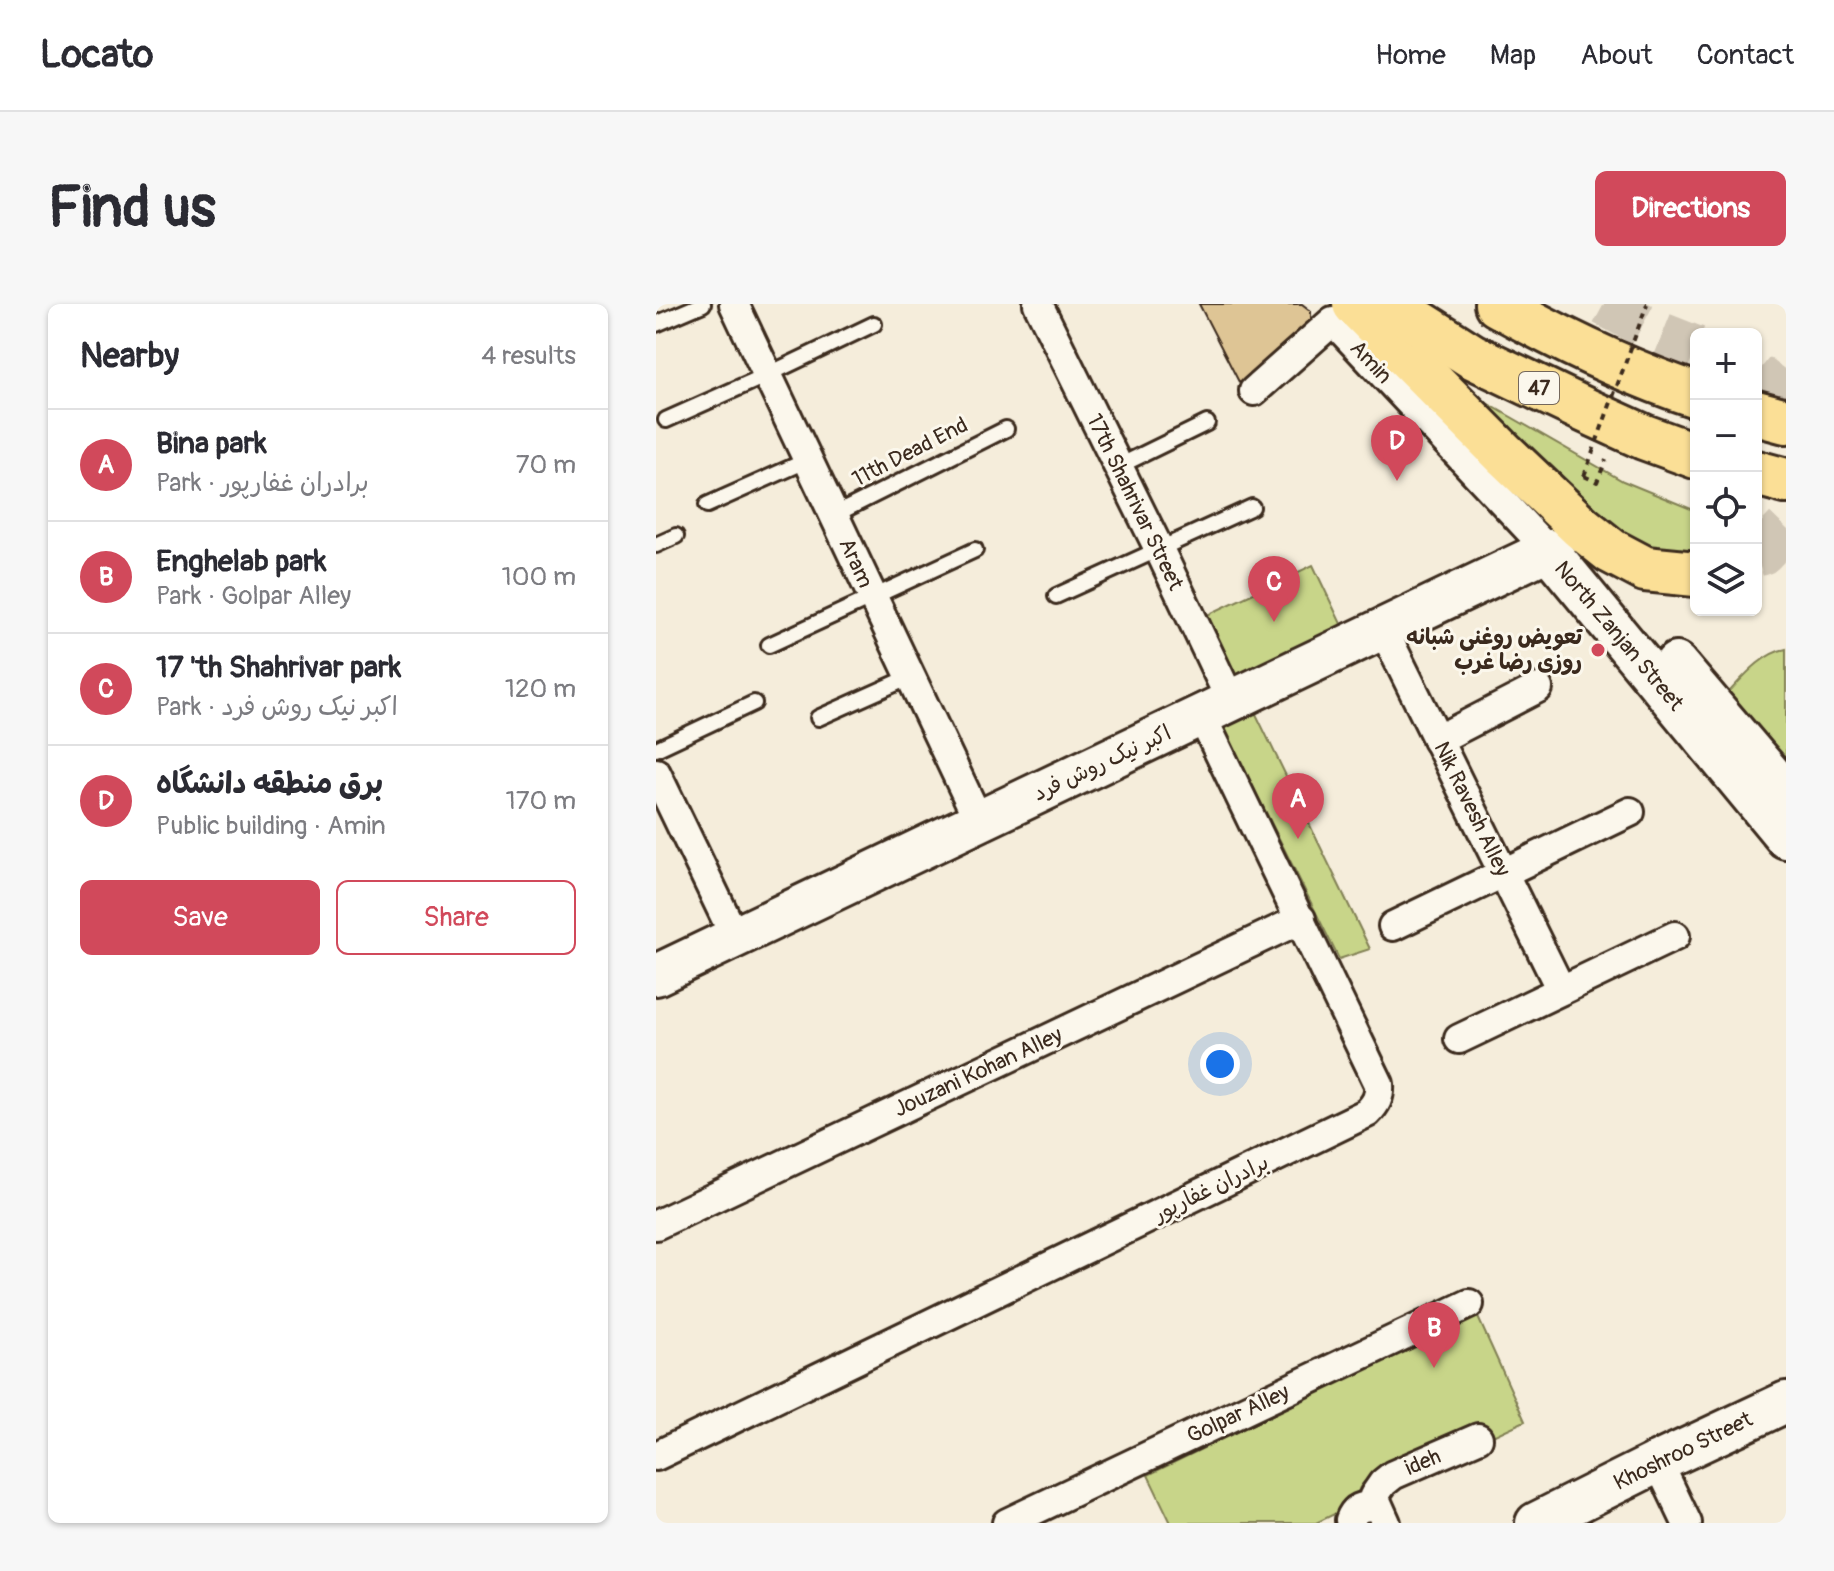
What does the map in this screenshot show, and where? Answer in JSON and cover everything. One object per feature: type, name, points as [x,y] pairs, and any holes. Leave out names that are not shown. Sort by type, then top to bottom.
[{"type":"highway","points":[[1355,304],[1504,454],[1591,535],[1611,551],[1645,569],[1690,573]]},
{"type":"highway","name":"47","points":[[1390,304],[1472,356],[1644,437],[1690,454]]},
{"type":"highway","name":"47","points":[[1497,304],[1572,344],[1690,393]]},
{"type":"highway","points":[[1762,415],[1786,421]]},
{"type":"highway","points":[[1762,475],[1786,481]]},
{"type":"street","name":"Aram","points":[[734,304],[979,821]]},
{"type":"street","name":"17th Shahrivar Street","points":[[1046,307],[1117,467],[1159,549],[1216,708]]},
{"type":"street","name":"Amin","points":[[1254,391],[1333,321],[1548,550]]},
{"type":"street","name":"اکبر نیک روش فرد","points":[[656,975],[1548,550]]},
{"type":"street","name":"North Zanjan Street","points":[[1548,550],[1612,596],[1646,628],[1786,792]]},
{"type":"street","name":"North Zanjan Street","points":[[1548,550],[1786,838]]},
{"type":"street","name":"Nik Ravesh Alley","points":[[1383,629],[1561,990]]},
{"type":"street","points":[[1437,740],[1538,688]]},
{"type":"street","name":"برادران غفارپور","points":[[656,1456],[1367,1113],[1376,1104],[1379,1084],[1301,919],[1216,708]]},
{"type":"street","points":[[656,773],[735,937]]},
{"type":"street","points":[[1393,926],[1630,812]]},
{"type":"street","name":"Jouzani Kohan Alley","points":[[656,1225],[1301,919]]},
{"type":"street","points":[[1459,1039],[1675,936]]},
{"type":"street","name":"Golpar Alley","points":[[1007,1523],[1469,1304]]},
{"type":"street","name":"Khoshroo Street","points":[[1536,1523],[1786,1402]]},
{"type":"street","name":"ideh","points":[[1351,1523],[1352,1514],[1361,1507],[1368,1505],[1379,1509],[1383,1483],[1393,1475],[1478,1438]]},
{"type":"street","points":[[1658,1462],[1687,1523]]},
{"type":"lane","points":[[656,324],[703,304]]},
{"type":"lane","points":[[666,420],[874,324]]},
{"type":"lane","points":[[1117,467],[1207,423]]},
{"type":"lane","name":"11th Dead End","points":[[834,515],[1006,429]]},
{"type":"lane","points":[[707,505],[808,460]]},
{"type":"lane","points":[[1056,596],[1252,507]]},
{"type":"lane","points":[[656,545],[676,536]]},
{"type":"lane","points":[[769,645],[975,550]]},
{"type":"lane","points":[[818,718],[910,677]]},
{"type":"lane","points":[[656,749],[754,703]]},
{"type":"path","points":[[1606,460],[1597,482],[1584,476],[1646,304]]},
{"type":"green space","points":[[1478,398],[1623,481],[1690,509],[1690,564],[1682,566],[1589,517]]},
{"type":"green space","points":[[1313,565],[1343,628],[1235,680],[1205,616]]},
{"type":"green space","points":[[1786,649],[1786,762],[1729,692],[1762,660]]},
{"type":"green space","points":[[1255,712],[1370,949],[1339,959],[1224,728]]},
{"type":"green space","points":[[1477,1315],[1525,1421],[1484,1440],[1478,1430],[1369,1478],[1360,1488],[1359,1502],[1316,1523],[1171,1523],[1148,1475]]},
{"type":"building","points":[[1199,304],[1302,304],[1311,311],[1311,323],[1240,384]]},
{"type":"tunnel","points":[[1604,304],[1656,332],[1690,346]]},
{"type":"tunnel","points":[[1762,380],[1786,403]]},
{"type":"tunnel","points":[[1762,553],[1786,528]]},
{"type":"place","name":"برق منطقه دانشگاه","points":[[1397,481]]},
{"type":"place","name":"17 'th Shahrivar park","points":[[1274,622]]},
{"type":"place","name":"تعویض روغنی شبانه روزی رضا غرب","points":[[1598,650]]},
{"type":"place","name":"Bina park","points":[[1298,839]]},
{"type":"place","name":"Enghelab park","points":[[1434,1368]]}]
